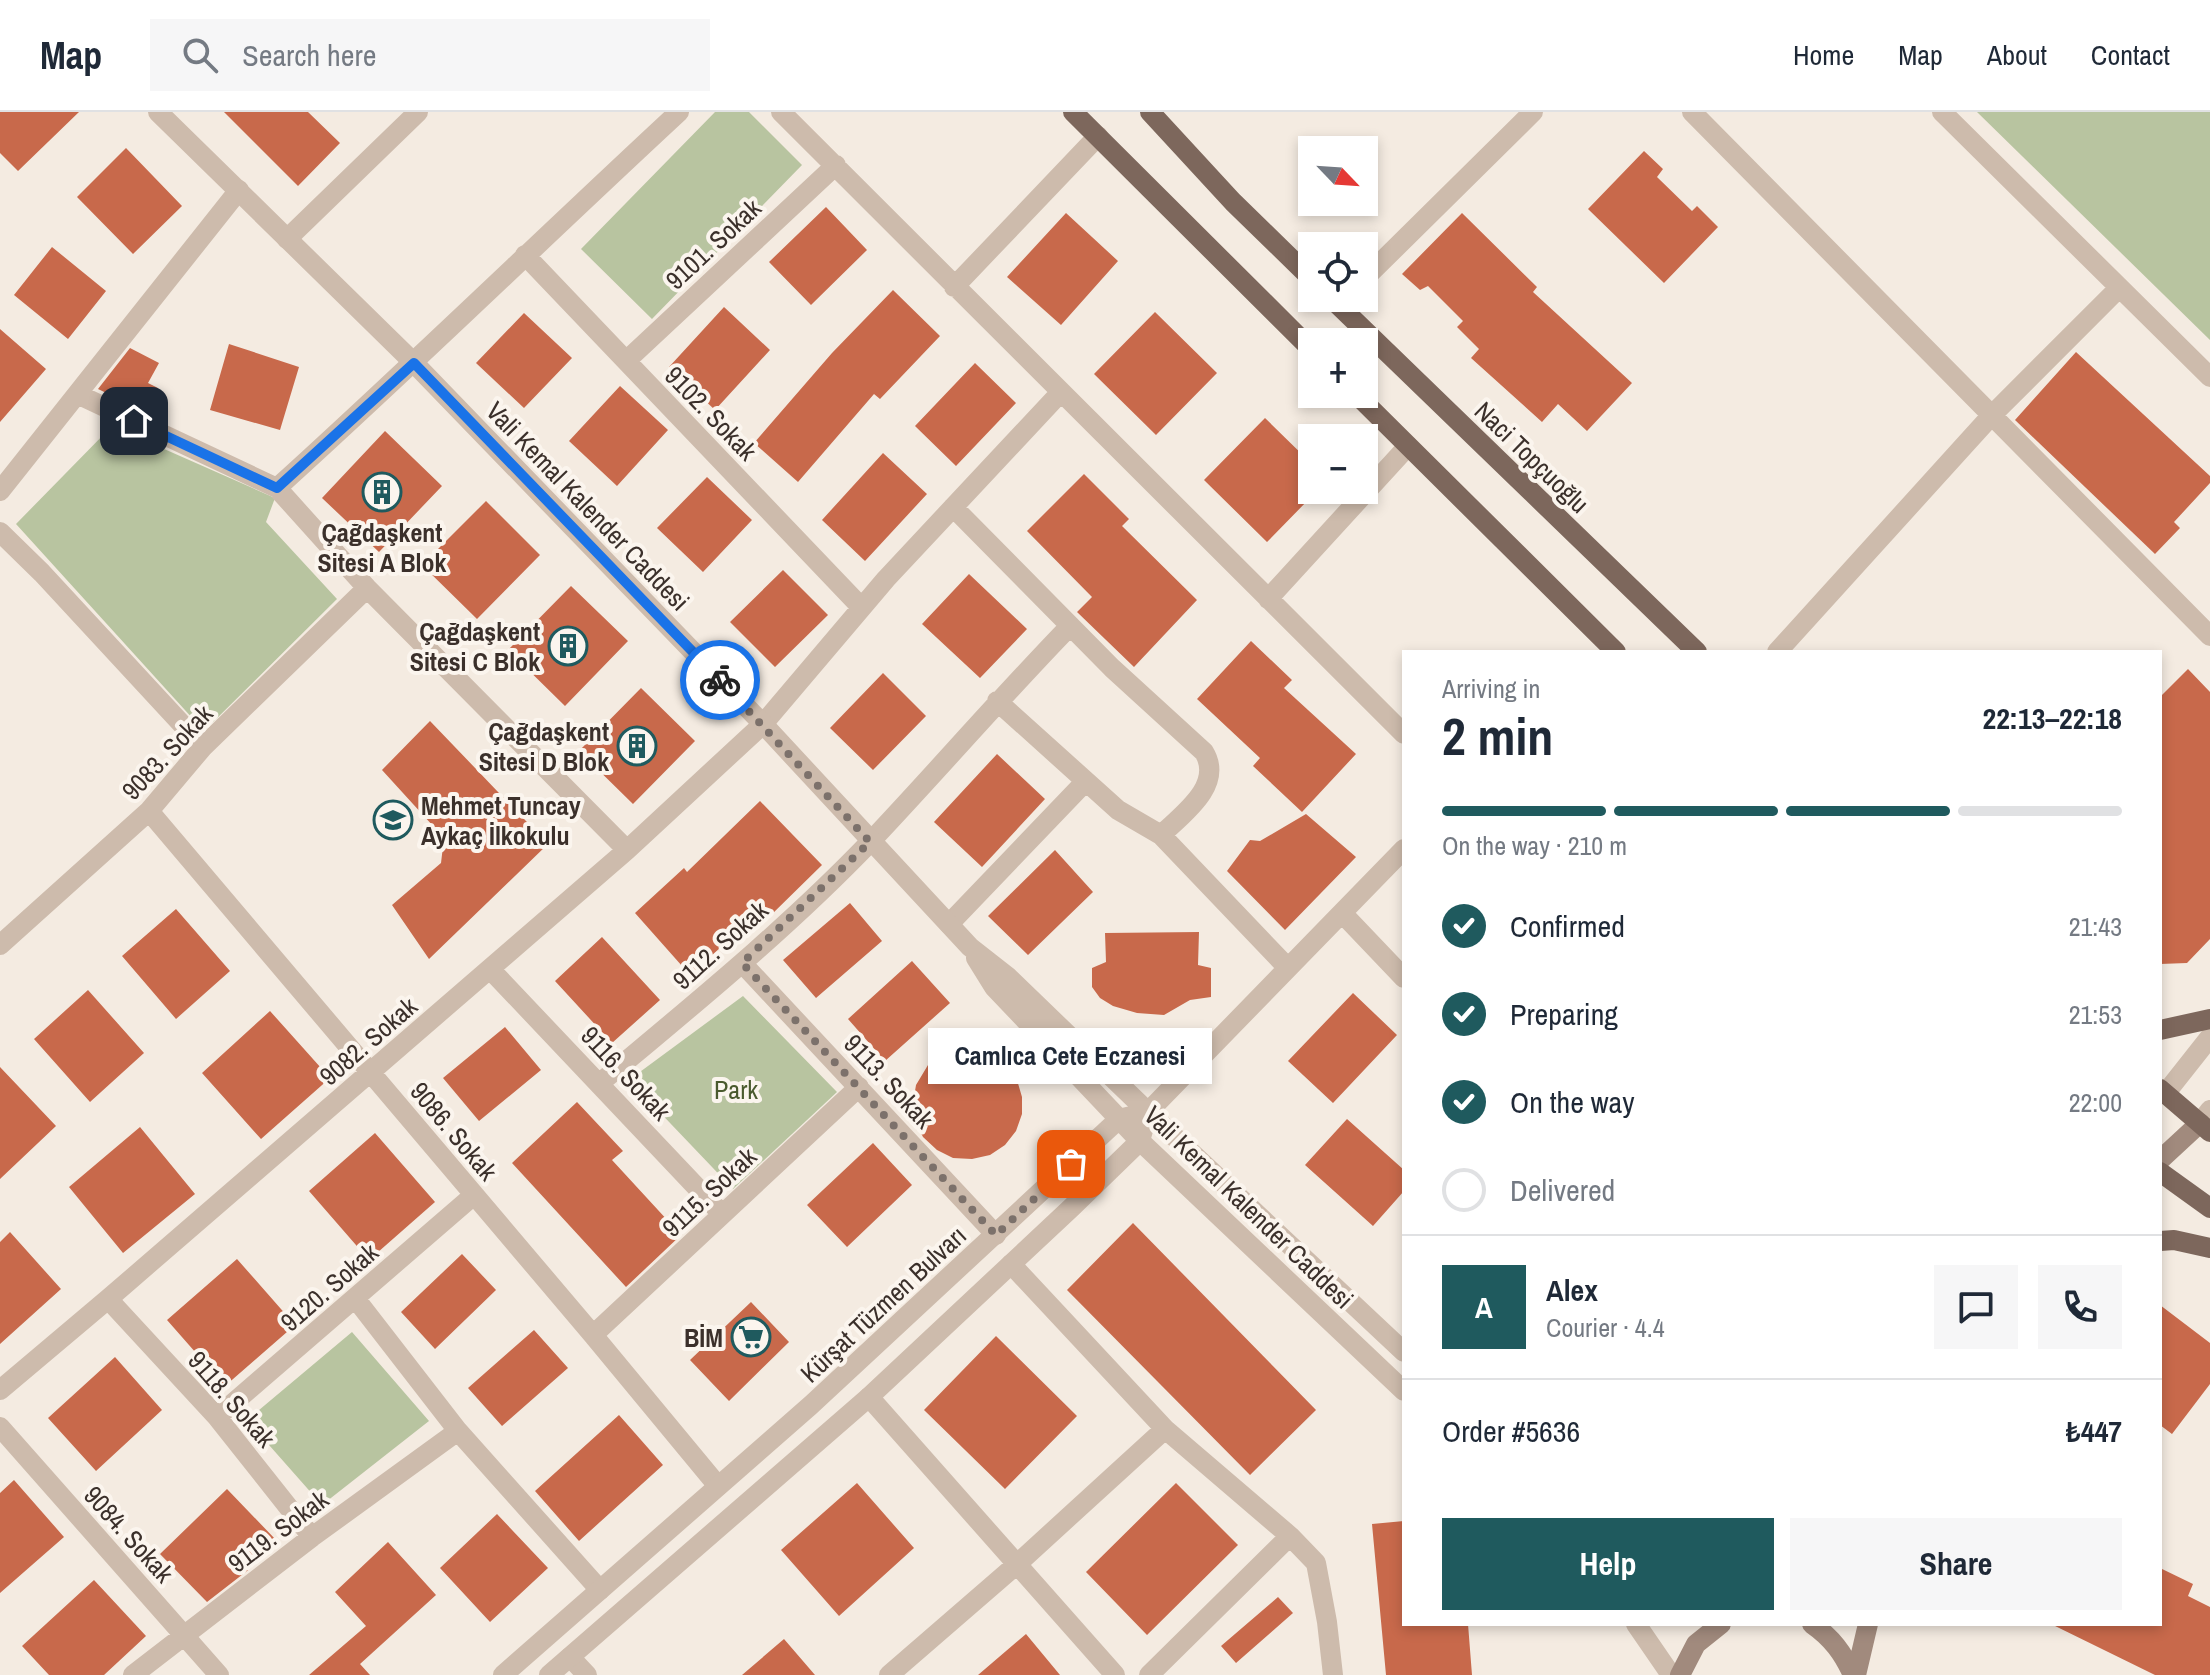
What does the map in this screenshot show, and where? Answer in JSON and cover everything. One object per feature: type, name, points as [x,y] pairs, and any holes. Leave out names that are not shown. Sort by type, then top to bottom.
[{"type":"main road","points":[[1073,112],[1298,336]]},
{"type":"main road","points":[[1153,113],[1233,202],[1298,265]]},
{"type":"main road","name":"Naci Topçuoğlu","points":[[1350,312],[1695,650]]},
{"type":"main road","points":[[1370,408],[1614,650]]},
{"type":"main road","points":[[2162,1030],[2210,1019]]},
{"type":"main road","points":[[2162,1094],[2207,1122],[2162,1158]]},
{"type":"main road","points":[[2162,1173],[2210,1208]]},
{"type":"main road","points":[[2162,1241],[2174,1240],[2210,1248]]},
{"type":"main road","points":[[1680,1675],[1696,1644],[1718,1626]]},
{"type":"main road","points":[[1815,1626],[1828,1635],[1845,1655],[1854,1675]]},
{"type":"main road","points":[[1854,1675],[1867,1626]]},
{"type":"street","points":[[287,239],[418,112]]},
{"type":"street","points":[[277,488],[679,112]]},
{"type":"street","points":[[781,112],[1402,732]]},
{"type":"street","points":[[1378,265],[1533,112]]},
{"type":"street","points":[[1942,112],[2210,377]]},
{"type":"street","points":[[1697,114],[2210,636]]},
{"type":"street","name":"Vali Kemal Kalender Caddesi","points":[[170,116],[763,724],[970,947],[1007,976],[1402,1350]]},
{"type":"street","points":[[954,287],[1098,136]]},
{"type":"street","name":"9101. Sokak","points":[[626,361],[836,165]]},
{"type":"street","points":[[0,491],[239,190]]},
{"type":"street","name":"9102. Sokak","points":[[525,255],[861,607]]},
{"type":"street","points":[[1779,650],[1991,416],[2119,288]]},
{"type":"street","name":"9082. Sokak","points":[[0,1390],[627,850],[763,724],[861,607],[1060,393]]},
{"type":"street","points":[[77,394],[277,488],[367,588],[627,850]]},
{"type":"street","points":[[1268,599],[1408,446]]},
{"type":"street","points":[[953,507],[1112,668],[1204,752],[1210,762],[1211,774],[1207,785],[1161,835]]},
{"type":"street","points":[[0,532],[203,747]]},
{"type":"street","name":"9083. Sokak","points":[[0,945],[149,811],[203,747],[367,588]]},
{"type":"street","name":"9112. Sokak","points":[[600,1083],[742,963],[870,842],[997,701],[1070,626]]},
{"type":"street","points":[[997,701],[1118,810],[1161,835],[1288,968]]},
{"type":"street","points":[[949,924],[1085,782]]},
{"type":"street","name":"9086. Sokak","points":[[149,811],[718,1486]]},
{"type":"street","points":[[549,1675],[869,1397],[1140,1141],[1148,1112],[1402,851]]},
{"type":"street","points":[[1343,914],[1402,976]]},
{"type":"street","name":"Vali Kemal Kalender Caddesi","points":[[970,947],[994,987],[1140,1141],[1402,1389]]},
{"type":"street","name":"9113. Sokak","points":[[742,963],[996,1235]]},
{"type":"street","name":"9116. Sokak","points":[[490,969],[722,1214]]},
{"type":"street","points":[[2162,1094],[2210,1037]]},
{"type":"street","name":"9115. Sokak","points":[[593,1335],[859,1087]]},
{"type":"street","name":"Kürşat Tüzmen Bulvarı","points":[[503,1675],[811,1405],[1119,1119],[1148,1112]]},
{"type":"street","name":"9120. Sokak","points":[[217,1417],[474,1195]]},
{"type":"street","points":[[1011,1264],[1165,1429],[1290,1536],[1316,1563],[1333,1675]]},
{"type":"street","points":[[355,1298],[458,1431],[600,1590]]},
{"type":"street","name":"9118. Sokak","points":[[108,1299],[217,1417],[312,1537]]},
{"type":"street","points":[[869,1397],[1115,1675]]},
{"type":"street","name":"9084. Sokak","points":[[0,1427],[219,1675]]},
{"type":"street","points":[[889,1675],[1165,1429]]},
{"type":"street","name":"9119. Sokak","points":[[133,1675],[312,1537],[458,1431]]},
{"type":"street","points":[[1149,1675],[1290,1536]]},
{"type":"street","points":[[1637,1626],[1671,1675]]},
{"type":"street","points":[[570,1657],[587,1675]]},
{"type":"green space","points":[[715,112],[749,112],[802,165],[652,319],[581,249]]},
{"type":"green space","points":[[1977,112],[2210,112],[2210,340]]},
{"type":"green space","points":[[112,426],[275,498],[266,522],[337,599],[204,731],[16,524]]},
{"type":"green space","name":"Park","points":[[743,996],[837,1092],[733,1189],[629,1080]]},
{"type":"green space","points":[[352,1332],[429,1421],[322,1505],[247,1420]]},
{"type":"building","points":[[0,112],[79,112],[18,171],[0,153]]},
{"type":"building","points":[[224,112],[308,112],[340,143],[298,186]]},
{"type":"building","points":[[126,148],[182,206],[133,254],[77,197]]},
{"type":"building","points":[[1644,151],[1663,169],[1657,177],[1692,211],[1697,206],[1718,227],[1664,283],[1588,209]]},
{"type":"building","points":[[826,207],[867,250],[811,305],[769,262]]},
{"type":"building","points":[[1066,213],[1118,261],[1061,325],[1007,277]]},
{"type":"building","points":[[1462,213],[1537,287],[1533,292],[1632,383],[1587,431],[1558,404],[1542,422],[1471,358],[1479,349],[1457,327],[1463,321],[1428,286],[1420,290],[1402,274]]},
{"type":"building","points":[[52,247],[106,291],[68,339],[14,295]]},
{"type":"building","points":[[893,290],[940,336],[880,399],[874,394],[798,482],[754,443],[832,353]]},
{"type":"building","points":[[724,307],[770,350],[715,410],[669,367]]},
{"type":"building","points":[[1155,312],[1217,373],[1156,435],[1094,374]]},
{"type":"building","points":[[524,313],[572,358],[524,408],[476,363]]},
{"type":"building","points":[[0,329],[46,369],[0,422]]},
{"type":"building","points":[[229,344],[299,367],[280,430],[210,410]]},
{"type":"building","points":[[130,348],[159,363],[148,383],[158,388],[146,412],[98,389]]},
{"type":"building","points":[[2076,352],[2210,476],[2210,483],[2174,522],[2180,528],[2155,554],[2015,420]]},
{"type":"building","points":[[975,363],[1016,403],[956,466],[915,426]]},
{"type":"building","points":[[620,386],[668,430],[617,486],[569,441]]},
{"type":"building","points":[[1265,418],[1298,450],[1298,504],[1304,504],[1267,542],[1204,480]]},
{"type":"building","name":"Çağdaşkent Sitesi A Blok","points":[[385,431],[442,486],[379,552],[322,498]]},
{"type":"building","points":[[883,453],[927,494],[865,561],[822,520]]},
{"type":"building","points":[[1084,474],[1129,519],[1122,526],[1197,600],[1134,667],[1077,612],[1092,597],[1027,531]]},
{"type":"building","points":[[707,477],[752,520],[703,572],[657,528]]},
{"type":"building","points":[[486,501],[540,555],[477,619],[422,565]]},
{"type":"building","points":[[783,570],[828,615],[775,667],[730,622]]},
{"type":"building","points":[[969,574],[1027,629],[980,678],[922,624]]},
{"type":"building","name":"Çağdaşkent Sitesi C Blok","points":[[571,586],[628,641],[565,706],[508,650]]},
{"type":"building","points":[[1251,641],[1292,680],[1284,688],[1356,754],[1302,812],[1253,766],[1260,758],[1197,699]]},
{"type":"building","points":[[2188,669],[2210,692],[2210,939],[2187,963],[2162,964],[2162,695]]},
{"type":"building","points":[[883,673],[926,716],[873,770],[830,728]]},
{"type":"building","name":"Çağdaşkent Sitesi D Blok","points":[[641,688],[695,741],[633,804],[579,751]]},
{"type":"building","points":[[430,721],[548,844],[429,959],[392,905],[441,863],[444,838],[382,770]]},
{"type":"building","points":[[997,754],[1045,799],[982,867],[934,822]]},
{"type":"building","points":[[760,801],[822,865],[769,917],[762,910],[690,975],[635,913],[684,868],[687,872]]},
{"type":"building","points":[[1306,814],[1356,857],[1285,930],[1227,871],[1250,840],[1260,841]]},
{"type":"building","points":[[1055,850],[1093,892],[1028,955],[988,916]]},
{"type":"building","points":[[850,903],[882,941],[816,998],[783,960]]},
{"type":"building","points":[[176,909],[230,971],[176,1019],[122,956]]},
{"type":"building","points":[[1199,932],[1198,965],[1211,968],[1211,997],[1190,1000],[1164,1015],[1137,1013],[1113,1006],[1100,998],[1092,987],[1092,968],[1106,962],[1105,933]]},
{"type":"building","points":[[602,937],[660,1000],[612,1043],[555,981]]},
{"type":"building","points":[[912,961],[950,1003],[885,1061],[848,1019]]},
{"type":"building","points":[[88,990],[144,1053],[90,1102],[34,1039]]},
{"type":"building","points":[[1353,993],[1397,1035],[1333,1103],[1288,1061]]},
{"type":"building","points":[[270,1011],[330,1078],[261,1139],[202,1073]]},
{"type":"building","points":[[505,1027],[541,1070],[479,1121],[443,1078]]},
{"type":"building","points":[[975,1050],[992,1055],[1006,1065],[1017,1080],[1022,1097],[1022,1114],[1016,1131],[1005,1145],[990,1155],[972,1159],[953,1158],[937,1150],[923,1137],[915,1121],[913,1103],[916,1085],[931,1060],[957,1051]]},
{"type":"building","points":[[0,1067],[56,1126],[0,1179]]},
{"type":"building","points":[[577,1102],[623,1151],[612,1160],[681,1235],[626,1287],[512,1163]]},
{"type":"building","points":[[1347,1119],[1402,1168],[1402,1193],[1373,1226],[1305,1165]]},
{"type":"building","points":[[140,1127],[195,1194],[123,1253],[69,1187]]},
{"type":"building","points":[[375,1133],[435,1202],[369,1260],[309,1191]]},
{"type":"building","points":[[873,1143],[912,1185],[847,1247],[807,1205]]},
{"type":"building","points":[[1133,1223],[1316,1410],[1250,1475],[1067,1290]]},
{"type":"building","points":[[10,1232],[61,1289],[0,1344],[0,1242]]},
{"type":"building","points":[[462,1254],[496,1290],[435,1349],[401,1312]]},
{"type":"building","points":[[237,1259],[295,1325],[225,1386],[167,1320]]},
{"type":"building","points":[[751,1302],[789,1342],[729,1401],[690,1360]]},
{"type":"building","points":[[2162,1307],[2210,1343],[2210,1384],[2172,1434],[2162,1426]]},
{"type":"building","points":[[534,1330],[568,1368],[502,1426],[468,1388]]},
{"type":"building","points":[[996,1336],[1077,1416],[1005,1489],[924,1410]]},
{"type":"building","points":[[115,1357],[162,1410],[96,1471],[48,1418]]},
{"type":"building","points":[[619,1415],[663,1465],[579,1541],[535,1491]]},
{"type":"building","points":[[14,1480],[64,1537],[0,1593],[0,1493]]},
{"type":"building","points":[[857,1483],[914,1548],[839,1616],[781,1550]]},
{"type":"building","points":[[1176,1483],[1238,1545],[1147,1635],[1086,1572]]},
{"type":"building","points":[[227,1489],[278,1542],[256,1564],[207,1602],[160,1554]]},
{"type":"building","points":[[497,1514],[548,1568],[490,1622],[440,1568]]},
{"type":"building","points":[[1402,1521],[1402,1626],[1468,1626],[1472,1675],[1386,1675],[1372,1524]]},
{"type":"building","points":[[388,1542],[436,1595],[360,1664],[370,1675],[309,1675],[366,1626],[335,1592]]},
{"type":"building","points":[[2162,1569],[2193,1584],[2188,1596],[2210,1607],[2210,1675],[2155,1675],[2055,1626],[2162,1626]]},
{"type":"building","points":[[94,1580],[146,1636],[104,1675],[49,1675],[22,1646]]},
{"type":"building","points":[[1278,1597],[1293,1613],[1236,1663],[1221,1646]]},
{"type":"building","points":[[1026,1634],[1060,1675],[978,1675]]},
{"type":"building","points":[[784,1639],[815,1675],[742,1675]]},
{"type":"way so far","points":[[720,680],[870,842],[742,963],[996,1235],[1071,1164]]},
{"type":"place","name":"Çağdaşkent Sitesi A Blok","points":[[382,492]]},
{"type":"place","name":"Çağdaşkent Sitesi C Blok","points":[[568,646]]},
{"type":"place","name":"Çağdaşkent Sitesi D Blok","points":[[637,746]]},
{"type":"place","name":"Mehmet Tuncay Aykaç İlkokulu","points":[[393,820]]},
{"type":"place","name":"Camlıca Cete Eczanesi","points":[[1071,1164]]},
{"type":"place","name":"BİM","points":[[751,1337]]},
{"type":"route","points":[[134,421],[277,488],[414,363],[720,680]]}]
